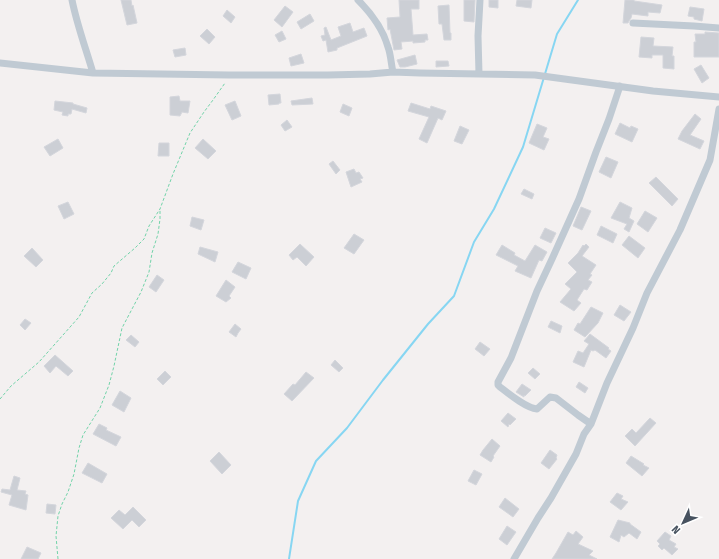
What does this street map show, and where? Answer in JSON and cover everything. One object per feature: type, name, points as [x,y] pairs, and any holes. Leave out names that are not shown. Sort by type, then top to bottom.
[{"type":"street","points":[[72,0],[76,20],[82,34],[93,73]]},
{"type":"street","points":[[358,0],[377,22],[385,37],[389,49],[392,72]]},
{"type":"street","points":[[479,74],[478,36],[480,0]]},
{"type":"street","points":[[634,23],[719,28]]},
{"type":"street","points":[[0,63],[93,73],[229,75],[370,74],[392,72],[535,75],[653,91],[719,98]]},
{"type":"street","points":[[591,424],[578,416],[556,398],[550,397],[537,408],[526,405],[500,387],[498,382],[512,358],[537,291],[579,199],[620,86]]},
{"type":"street","points":[[514,559],[576,454],[584,434],[591,424],[606,383],[633,328],[648,293],[680,230],[710,160],[719,109]]},
{"type":"path","points":[[0,399],[10,386],[39,362],[79,317],[92,294],[111,273],[114,266],[144,239],[160,209],[190,133],[229,75]]},
{"type":"path","points":[[58,559],[56,536],[58,516],[74,474],[83,435],[100,408],[109,385],[122,328],[141,292],[149,272],[152,254],[158,234],[160,209]]},
{"type":"building","points":[[121,0],[131,0],[137,23],[127,25]]},
{"type":"building","points":[[399,0],[419,0],[419,9],[411,9],[413,35],[427,34],[428,40],[425,40],[425,42],[413,43],[413,41],[401,42],[402,49],[394,50],[390,29],[388,30],[387,18],[400,17]]},
{"type":"building","points":[[464,0],[475,0],[474,22],[464,21]]},
{"type":"building","points":[[489,0],[498,0],[498,8],[489,7]]},
{"type":"building","points":[[517,0],[532,0],[531,8],[516,6]]},
{"type":"building","points":[[625,0],[634,0],[662,5],[660,13],[648,12],[648,16],[632,14],[628,23],[623,23]]},
{"type":"building","points":[[449,5],[451,40],[444,40],[442,24],[439,24],[438,6]]},
{"type":"building","points":[[285,6],[293,12],[282,27],[274,20]]},
{"type":"building","points":[[690,7],[704,9],[702,21],[688,16]]},
{"type":"building","points":[[227,10],[235,17],[231,23],[223,16]]},
{"type":"building","points":[[310,14],[314,21],[301,29],[297,22]]},
{"type":"building","points":[[350,23],[353,32],[364,28],[367,36],[337,48],[337,50],[328,52],[326,40],[323,41],[321,36],[325,35],[324,28],[326,27],[331,40],[341,36],[338,27]]},
{"type":"building","points":[[207,29],[215,37],[209,44],[200,36]]},
{"type":"building","points":[[282,31],[286,39],[279,42],[275,35]]},
{"type":"building","points":[[705,32],[719,33],[719,57],[694,57],[694,42],[696,42],[695,34],[705,34]]},
{"type":"building","points":[[641,37],[654,38],[653,46],[673,47],[672,56],[674,56],[674,69],[663,68],[663,55],[652,55],[652,58],[639,57]]},
{"type":"building","points":[[185,48],[186,55],[175,57],[173,50]]},
{"type":"building","points":[[301,54],[304,63],[291,66],[289,58]]},
{"type":"building","points":[[415,55],[417,64],[400,67],[397,60]]},
{"type":"building","points":[[436,61],[448,61],[449,66],[436,67]]},
{"type":"building","points":[[701,65],[709,78],[702,83],[694,69]]},
{"type":"building","points":[[280,94],[281,103],[269,105],[268,95]]},
{"type":"building","points":[[179,96],[180,101],[190,101],[188,113],[182,112],[180,116],[170,115],[170,97]]},
{"type":"building","points":[[312,98],[313,104],[292,105],[291,101]]},
{"type":"building","points":[[55,101],[73,103],[87,108],[86,113],[72,109],[71,114],[68,114],[68,116],[62,115],[63,112],[54,110]]},
{"type":"building","points":[[235,101],[241,116],[232,120],[225,105]]},
{"type":"building","points":[[411,103],[430,109],[431,106],[446,111],[442,120],[438,118],[427,143],[419,139],[429,117],[408,111]]},
{"type":"building","points":[[343,104],[352,108],[349,116],[340,112]]},
{"type":"building","points":[[695,114],[701,119],[690,135],[704,141],[700,149],[678,139]]},
{"type":"building","points":[[287,120],[292,127],[285,131],[281,125]]},
{"type":"building","points":[[620,123],[630,128],[631,126],[638,129],[632,142],[615,134]]},
{"type":"building","points":[[537,124],[547,128],[543,137],[549,139],[544,150],[529,143]]},
{"type":"building","points":[[460,126],[469,130],[462,144],[454,141]]},
{"type":"building","points":[[58,139],[63,148],[50,156],[44,147]]},
{"type":"building","points":[[203,139],[216,151],[208,159],[195,148]]},
{"type":"building","points":[[159,143],[169,143],[169,156],[158,156]]},
{"type":"building","points":[[606,157],[618,162],[611,178],[599,172]]},
{"type":"building","points":[[333,161],[340,170],[336,174],[329,164]]},
{"type":"building","points":[[354,169],[356,173],[359,172],[363,178],[360,179],[362,182],[351,187],[346,172]]},
{"type":"building","points":[[656,177],[678,199],[672,206],[649,183]]},
{"type":"building","points":[[524,189],[534,194],[532,199],[521,194]]},
{"type":"building","points":[[68,202],[74,214],[64,219],[58,206]]},
{"type":"building","points":[[620,202],[632,208],[629,218],[634,221],[629,232],[624,229],[627,224],[611,218]]},
{"type":"building","points":[[581,207],[591,211],[582,230],[573,226]]},
{"type":"building","points":[[645,211],[657,218],[648,232],[637,224]]},
{"type":"building","points":[[192,217],[204,220],[201,230],[190,226]]},
{"type":"building","points":[[601,226],[617,234],[613,243],[597,235]]},
{"type":"building","points":[[545,228],[556,233],[551,243],[540,238]]},
{"type":"building","points":[[354,234],[364,240],[354,254],[344,248]]},
{"type":"building","points":[[629,236],[645,248],[638,258],[622,245]]},
{"type":"building","points":[[300,244],[314,257],[306,266],[297,257],[293,260],[289,255]]},
{"type":"building","points":[[586,244],[589,247],[582,256],[596,265],[588,280],[592,282],[587,290],[584,289],[577,300],[581,303],[574,311],[560,302],[571,289],[565,284],[577,272],[568,263],[578,253],[583,245],[584,246]]},
{"type":"building","points":[[502,245],[515,253],[514,255],[525,261],[535,245],[547,252],[542,261],[539,260],[531,278],[515,271],[518,266],[496,255]]},
{"type":"building","points":[[200,247],[218,252],[215,262],[198,254]]},
{"type":"building","points":[[32,248],[43,260],[36,267],[24,256]]},
{"type":"building","points":[[238,262],[251,268],[246,279],[232,272]]},
{"type":"building","points":[[157,275],[164,280],[156,292],[149,287]]},
{"type":"building","points":[[226,280],[235,287],[229,296],[231,298],[226,302],[216,296]]},
{"type":"building","points":[[620,305],[631,312],[624,321],[614,315]]},
{"type":"building","points":[[591,307],[603,313],[598,323],[585,337],[574,330],[578,323],[580,324]]},
{"type":"building","points":[[25,319],[31,323],[25,330],[20,325]]},
{"type":"building","points":[[551,321],[562,326],[560,333],[548,327]]},
{"type":"building","points":[[235,324],[241,329],[236,337],[229,332]]},
{"type":"building","points":[[590,334],[611,351],[606,358],[595,350],[591,350],[584,367],[573,362],[578,351],[583,353],[589,344],[584,341]]},
{"type":"building","points":[[131,335],[139,342],[135,347],[126,340]]},
{"type":"building","points":[[480,342],[490,349],[484,356],[475,349]]},
{"type":"building","points":[[55,355],[73,371],[68,376],[56,366],[50,373],[44,366]]},
{"type":"building","points":[[335,360],[343,368],[339,372],[331,365]]},
{"type":"building","points":[[533,368],[540,374],[535,379],[528,373]]},
{"type":"building","points":[[165,371],[171,377],[163,385],[157,379]]},
{"type":"building","points":[[306,372],[314,378],[292,401],[284,394],[293,384],[295,385]]},
{"type":"building","points":[[579,382],[588,388],[585,393],[576,387]]},
{"type":"building","points":[[522,384],[531,390],[525,396],[524,395],[524,397],[516,392]]},
{"type":"building","points":[[120,391],[131,398],[124,412],[112,405]]},
{"type":"building","points":[[508,413],[516,419],[510,425],[509,424],[508,427],[501,421]]},
{"type":"building","points":[[650,418],[656,423],[635,446],[625,436],[632,429],[636,433]]},
{"type":"building","points":[[99,424],[107,428],[106,430],[121,437],[116,446],[93,434]]},
{"type":"building","points":[[492,439],[500,446],[491,462],[480,455]]},
{"type":"building","points":[[550,450],[557,455],[557,459],[549,469],[541,463]]},
{"type":"building","points":[[219,452],[231,465],[222,474],[210,461]]},
{"type":"building","points":[[631,456],[649,468],[642,476],[626,463]]},
{"type":"building","points":[[88,463],[107,474],[102,483],[82,473]]},
{"type":"building","points":[[474,470],[482,474],[476,485],[468,481]]},
{"type":"building","points":[[14,476],[20,478],[17,490],[26,491],[25,494],[28,495],[26,510],[9,505],[12,495],[1,492],[2,489],[10,490]]},
{"type":"building","points":[[617,493],[623,496],[621,499],[628,502],[621,510],[610,502]]},
{"type":"building","points":[[505,498],[519,509],[513,517],[499,507]]},
{"type":"building","points":[[47,504],[56,505],[55,514],[46,513]]},
{"type":"building","points":[[133,507],[146,520],[139,527],[132,520],[123,529],[111,518],[119,510],[125,515]]},
{"type":"building","points":[[618,520],[630,523],[641,532],[637,539],[629,533],[624,537],[621,535],[619,542],[610,537]]},
{"type":"building","points":[[507,526],[516,532],[507,545],[499,539]]},
{"type":"building","points":[[576,531],[583,537],[578,544],[593,551],[589,555],[597,559],[552,559],[568,532],[573,535]]},
{"type":"building","points":[[665,532],[671,536],[669,540],[676,544],[674,547],[678,549],[672,555],[664,548],[662,550],[658,546],[660,544],[657,541]]},
{"type":"building","points":[[27,547],[41,553],[38,559],[21,559]]},
{"type":"waterway","points":[[289,559],[298,501],[316,461],[347,428],[428,324],[454,296],[474,242],[494,209],[523,147],[557,34],[578,0]]}]
